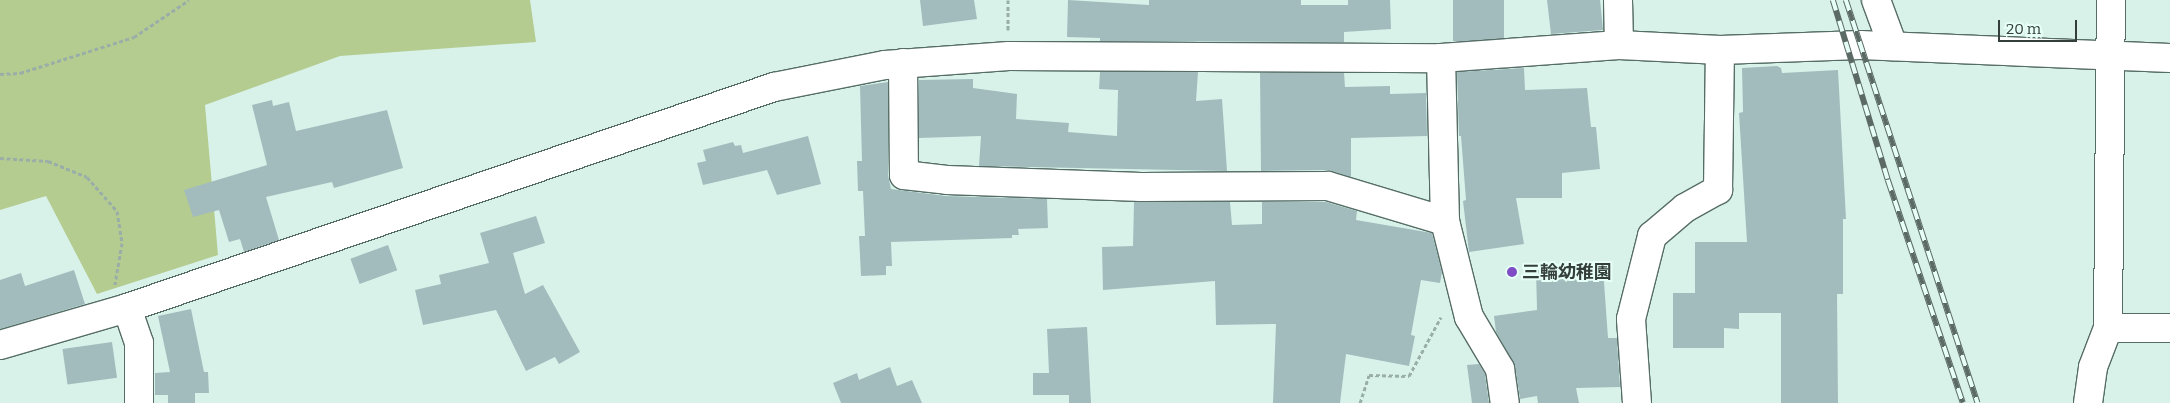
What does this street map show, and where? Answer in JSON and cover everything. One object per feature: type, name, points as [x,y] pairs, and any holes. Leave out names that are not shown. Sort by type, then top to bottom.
[{"type":"street","points":[[1618,0],[1619,45]]},
{"type":"street","points":[[1876,0],[1893,46]]},
{"type":"street","points":[[2088,403],[2092,367],[2108,328],[2111,0]]},
{"type":"street","points":[[0,345],[119,310],[774,87],[903,63],[1009,56],[1440,58],[1619,45],[1720,50],[1860,45],[2170,58]]},
{"type":"street","points":[[1637,403],[1631,318],[1652,236],[1685,208],[1718,190],[1720,50]]},
{"type":"street","points":[[1440,58],[1445,221],[1469,317],[1500,369],[1505,403]]},
{"type":"street","points":[[903,63],[904,175],[947,180],[1141,187],[1328,186],[1445,221]]},
{"type":"street","points":[[119,310],[139,343],[139,403]]},
{"type":"street","points":[[2108,328],[2170,328]]},
{"type":"path","points":[[0,74],[20,73],[134,37],[189,0]]},
{"type":"path","points":[[0,158],[48,161],[86,177],[117,211],[122,243],[119,310]]},
{"type":"path","points":[[1360,403],[1369,375],[1409,376],[1460,282]]},
{"type":"green space","points":[[0,0],[530,0],[536,42],[340,56],[205,105],[218,255],[97,294],[46,196],[0,210]]},
{"type":"building","points":[[920,0],[974,0],[977,19],[923,26]]},
{"type":"building","points":[[1068,0],[1149,5],[1149,0],[1301,0],[1301,5],[1348,5],[1348,0],[1390,0],[1391,29],[1344,32],[1344,42],[1100,41],[1100,38],[1067,37]]},
{"type":"building","points":[[1453,0],[1504,0],[1504,41],[1453,41]]},
{"type":"building","points":[[1547,0],[1600,0],[1603,30],[1551,34]]},
{"type":"building","points":[[1777,66],[1781,68],[1782,73],[1838,70],[1846,219],[1843,219],[1843,294],[1837,294],[1838,403],[1781,403],[1781,313],[1739,313],[1739,329],[1724,328],[1724,348],[1673,348],[1673,293],[1695,293],[1695,242],[1747,242],[1739,113],[1743,112],[1742,68]]},
{"type":"building","points":[[1524,68],[1525,90],[1587,88],[1591,127],[1596,127],[1600,169],[1562,173],[1562,198],[1516,198],[1524,244],[1469,252],[1463,201],[1466,200],[1461,136],[1459,136],[1457,72]]},
{"type":"building","points":[[1100,72],[1198,72],[1196,101],[1222,99],[1227,171],[979,166],[981,136],[919,138],[919,80],[973,79],[973,88],[1017,94],[1016,119],[1069,123],[1068,132],[1117,136],[1118,90],[1099,89]]},
{"type":"building","points":[[1260,73],[1344,73],[1345,87],[1390,86],[1390,94],[1426,93],[1427,136],[1351,138],[1351,177],[1328,170],[1261,171]]},
{"type":"building","points":[[888,82],[888,175],[891,189],[946,196],[1047,199],[1048,228],[1018,229],[1019,235],[1012,235],[1012,238],[891,242],[892,266],[886,266],[886,275],[861,276],[859,236],[865,236],[863,191],[858,191],[857,161],[862,161],[860,86]]},
{"type":"building","points":[[272,100],[273,106],[289,102],[296,131],[387,110],[403,168],[334,188],[332,182],[266,197],[279,240],[244,252],[240,239],[229,242],[219,210],[193,217],[184,190],[267,165],[252,105]]},
{"type":"building","points":[[808,136],[821,184],[777,195],[767,170],[703,185],[697,163],[706,161],[703,150],[733,142],[735,146],[741,145],[743,153]]},
{"type":"building","points":[[1134,202],[1230,202],[1232,225],[1262,224],[1262,202],[1326,202],[1357,211],[1356,220],[1432,233],[1442,272],[1440,283],[1421,280],[1411,335],[1415,336],[1409,366],[1346,354],[1340,403],[1273,403],[1276,324],[1216,325],[1215,281],[1103,290],[1102,247],[1133,246]]},
{"type":"building","points":[[536,216],[545,243],[513,253],[525,294],[543,285],[580,352],[559,364],[555,357],[526,371],[496,310],[423,325],[415,290],[441,284],[439,275],[489,263],[480,233]]},
{"type":"building","points":[[388,245],[397,270],[360,284],[350,259]]},
{"type":"building","points":[[1603,268],[1608,338],[1617,338],[1620,387],[1576,388],[1579,403],[1538,403],[1537,396],[1520,399],[1515,366],[1496,332],[1494,316],[1537,310],[1536,270]]},
{"type":"building","points":[[74,270],[85,304],[0,329],[0,280],[21,273],[25,286]]},
{"type":"building","points":[[191,309],[204,372],[208,372],[209,393],[195,393],[195,403],[168,403],[168,395],[155,395],[155,373],[170,372],[158,316]]},
{"type":"building","points":[[1087,327],[1091,403],[1069,403],[1069,395],[1033,395],[1033,373],[1049,373],[1047,329]]},
{"type":"building","points":[[112,342],[117,378],[67,385],[62,349]]},
{"type":"building","points":[[1479,364],[1485,374],[1489,403],[1472,403],[1467,365]]},
{"type":"building","points":[[890,367],[897,386],[912,380],[922,403],[841,403],[833,383],[857,373],[859,380]]},
{"type":"railway","points":[[1833,0],[1888,180],[1963,403]]},
{"type":"railway","points":[[1846,0],[1978,403]]},
{"type":"place","name":"三輪幼稚園","points":[[1512,272]]}]
